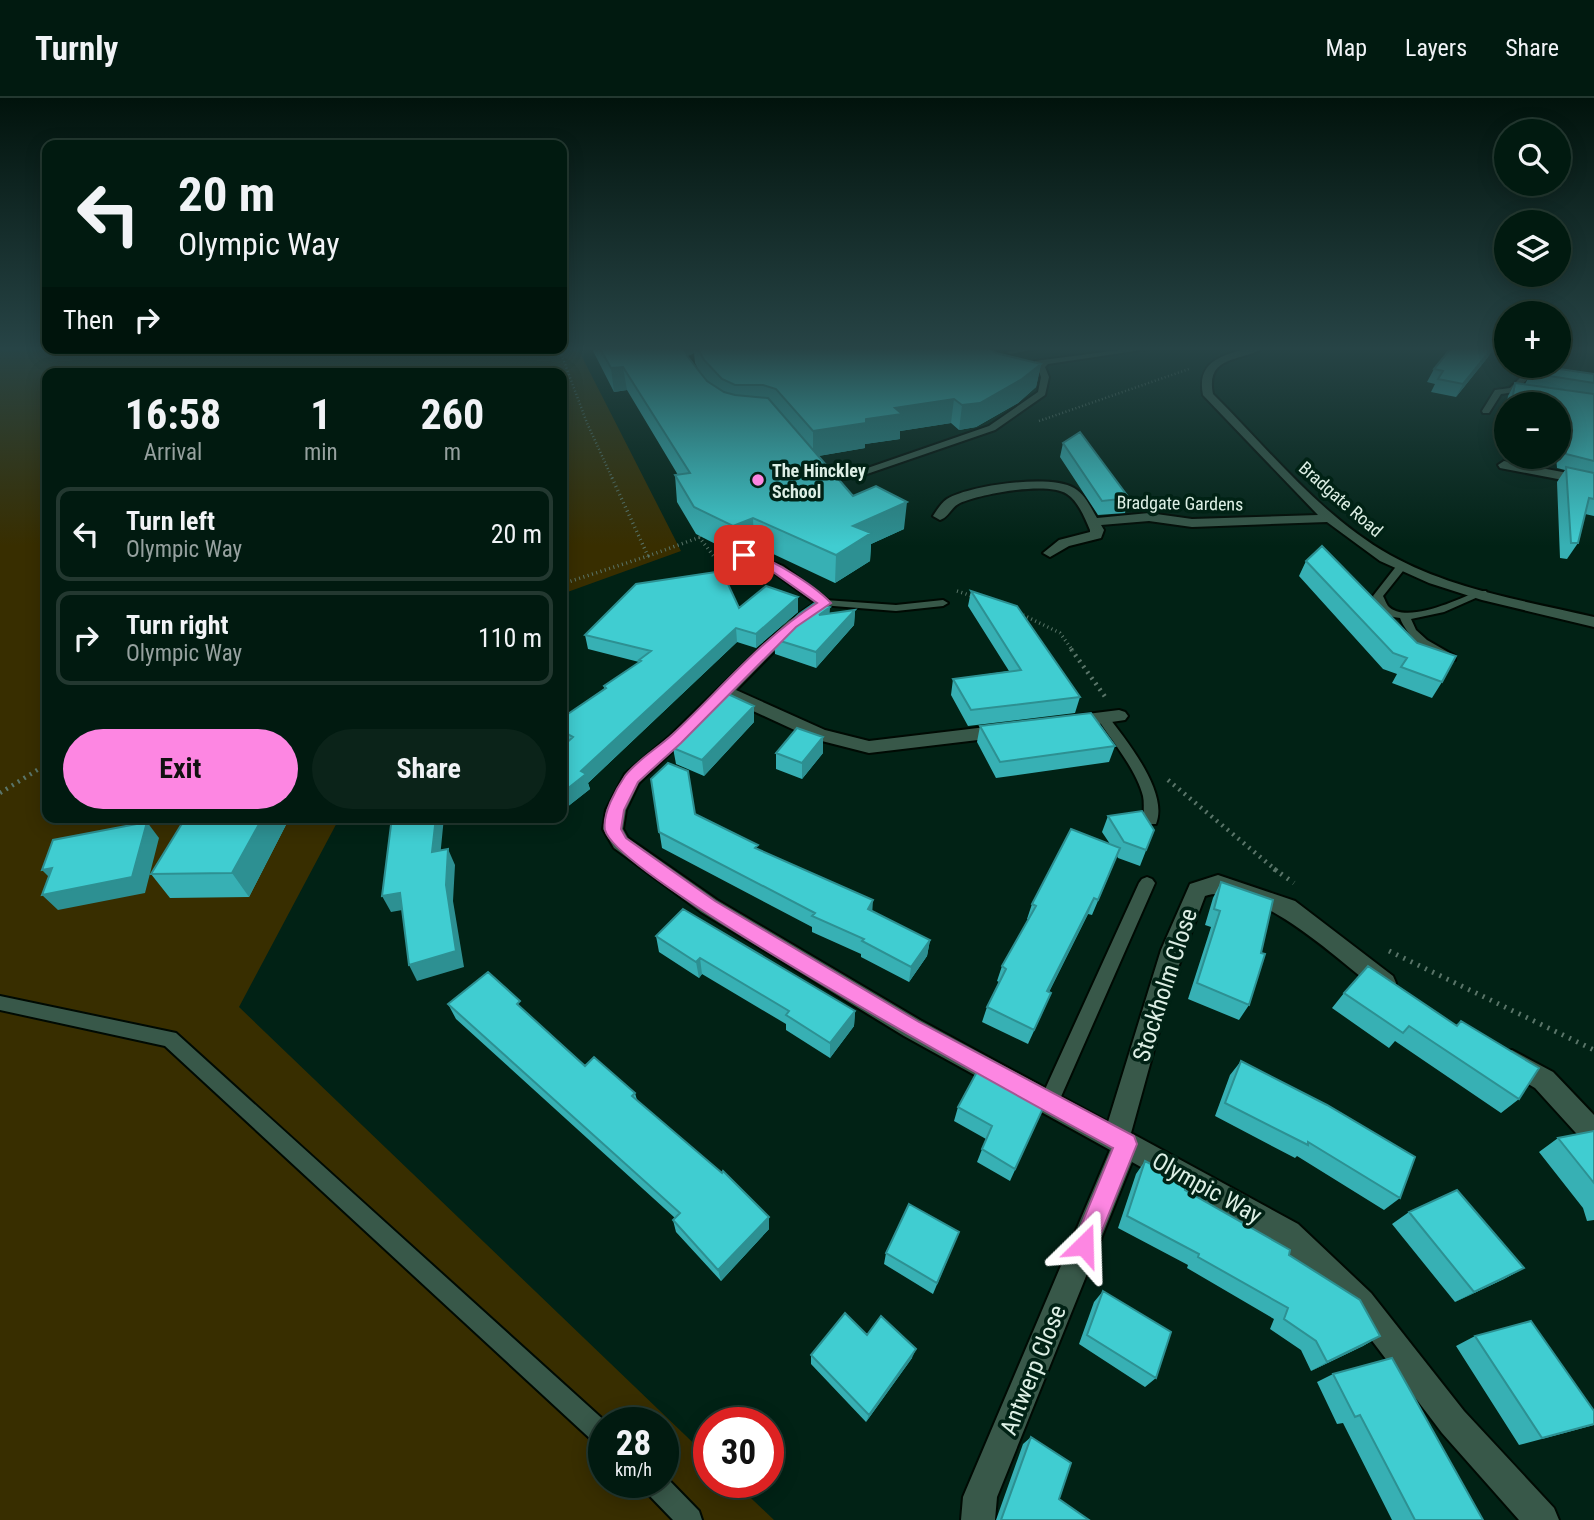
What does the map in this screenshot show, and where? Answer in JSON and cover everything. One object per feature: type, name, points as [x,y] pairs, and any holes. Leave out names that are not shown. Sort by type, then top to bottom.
[{"type":"street","name":"Bradgate Road","points":[[1226,413],[1331,518],[1369,548],[1402,566],[1440,581],[1594,622]]},
{"type":"street","points":[[1525,469],[1594,482]]},
{"type":"street","points":[[940,516],[951,501],[994,491],[1046,486],[1064,487],[1072,491],[1093,522]]},
{"type":"street","name":"Bradgate Gardens","points":[[1050,553],[1064,543],[1096,536],[1097,530],[1093,522],[1149,517],[1192,523],[1331,518]]},
{"type":"street","points":[[744,555],[778,569],[825,603]]},
{"type":"street","name":"Olympic Way","points":[[825,603],[792,625],[726,692],[632,779],[616,810],[613,829],[621,843],[721,913],[912,1028],[1289,1234],[1361,1303],[1452,1422],[1542,1520]]},
{"type":"street","points":[[726,692],[820,735],[869,747],[1021,729]]},
{"type":"street","points":[[1048,725],[1111,717]]},
{"type":"street","name":"Stockholm Close","points":[[1121,1141],[1130,1099],[1179,925],[1197,890],[1218,883],[1287,907],[1409,998]]},
{"type":"street","points":[[1488,1046],[1544,1080],[1594,1134]]},
{"type":"street","name":"Antwerp Close","points":[[978,1520],[981,1497],[1121,1141]]},
{"type":"lane","points":[[808,462],[817,472],[838,477],[849,475],[992,428],[1015,413]]},
{"type":"lane","points":[[1402,566],[1378,596],[1383,610],[1390,614],[1405,617],[1458,603],[1482,593]]},
{"type":"lane","points":[[825,603],[897,608],[943,603]]},
{"type":"lane","points":[[1405,617],[1409,630],[1415,637],[1452,658]]},
{"type":"lane","points":[[1111,717],[1150,796],[1151,820]]},
{"type":"lane","points":[[1049,1102],[1147,883]]},
{"type":"lane","points":[[0,1003],[170,1038],[588,1421]]},
{"type":"lane","points":[[669,1498],[690,1520]]},
{"type":"path","points":[[567,582],[648,556],[584,413]]},
{"type":"path","points":[[953,590],[986,599]]},
{"type":"path","points":[[1009,609],[1060,633],[1111,717]]},
{"type":"path","points":[[0,793],[42,767]]},
{"type":"path","points":[[1164,776],[1260,859],[1302,889]]},
{"type":"path","points":[[1386,949],[1594,1050]]},
{"type":"shaded area","points":[[0,413],[42,413],[42,823],[337,823],[239,1007],[656,1407],[588,1407],[588,1498],[679,1498],[679,1429],[693,1443],[693,1498],[751,1498],[774,1520],[0,1520]]},
{"type":"shaded area","points":[[567,413],[611,413],[681,551],[567,592]]},
{"type":"building","points":[[652,413],[781,413],[853,496],[876,486],[907,502],[853,526],[871,533],[836,555],[753,518],[733,526],[694,507],[675,475],[690,473]]},
{"type":"building","points":[[797,413],[902,414],[866,419],[866,423],[813,431]]},
{"type":"building","points":[[1571,413],[1594,413],[1594,461],[1571,455]]},
{"type":"building","points":[[1080,432],[1129,498],[1102,501],[1063,443]]},
{"type":"building","points":[[1571,468],[1594,473],[1594,499],[1589,498],[1578,543],[1571,543],[1566,469]]},
{"type":"building","points":[[1322,546],[1417,643],[1456,656],[1442,682],[1401,667],[1407,658],[1393,653],[1306,561]]},
{"type":"building","points":[[722,571],[739,608],[766,586],[798,597],[756,634],[736,628],[581,771],[586,774],[567,789],[567,742],[573,737],[567,734],[567,715],[606,688],[604,686],[651,651],[585,635],[636,584]]},
{"type":"building","points":[[971,591],[1017,606],[1080,697],[971,710],[953,679],[1021,670]]},
{"type":"building","points":[[816,602],[830,607],[819,615],[855,610],[816,652],[774,639],[799,614]]},
{"type":"building","points":[[728,694],[754,706],[702,760],[673,748]]},
{"type":"building","points":[[1091,713],[1115,746],[1000,762],[980,726]]},
{"type":"building","points":[[797,728],[823,737],[802,763],[776,753]]},
{"type":"building","points":[[668,763],[688,771],[695,814],[758,845],[755,848],[873,900],[868,909],[930,940],[911,967],[862,941],[864,939],[812,916],[815,913],[659,832],[651,779]]},
{"type":"building","points":[[1142,811],[1154,830],[1146,850],[1124,842],[1108,816]]},
{"type":"building","points":[[147,823],[132,877],[42,895],[52,868],[42,870],[53,840]]},
{"type":"building","points":[[182,823],[260,823],[232,873],[151,874]]},
{"type":"building","points":[[391,823],[435,823],[432,852],[448,849],[446,885],[456,951],[409,965],[400,893],[382,896]]},
{"type":"building","points":[[1071,829],[1120,848],[1098,900],[1094,898],[1047,991],[1051,993],[1034,1030],[987,1007],[1006,969],[1002,966],[1036,906],[1032,904]]},
{"type":"building","points":[[1221,882],[1273,900],[1261,953],[1265,954],[1249,1005],[1197,983],[1220,911],[1214,909]]},
{"type":"building","points":[[683,909],[855,1011],[830,1043],[786,1015],[789,1011],[700,958],[696,962],[656,936]]},
{"type":"building","points":[[1368,966],[1457,1026],[1461,1021],[1539,1068],[1519,1099],[1409,1026],[1403,1033],[1344,993]]},
{"type":"building","points":[[488,972],[520,1001],[517,1004],[585,1066],[594,1057],[635,1093],[632,1096],[722,1173],[723,1171],[769,1217],[718,1270],[673,1220],[680,1213],[448,1004]]},
{"type":"building","points":[[1241,1061],[1327,1105],[1415,1157],[1400,1198],[1308,1142],[1308,1145],[1225,1103]]},
{"type":"building","points":[[979,1068],[1045,1104],[1015,1169],[982,1149],[992,1126],[958,1107]]},
{"type":"building","points":[[1594,1131],[1594,1183],[1558,1138]]},
{"type":"building","points":[[1145,1161],[1187,1183],[1185,1190],[1290,1250],[1289,1255],[1360,1300],[1380,1336],[1327,1362],[1316,1341],[1284,1319],[1288,1308],[1198,1257],[1199,1254],[1127,1216]]},
{"type":"building","points":[[1457,1190],[1524,1268],[1474,1292],[1409,1212]]},
{"type":"building","points":[[909,1204],[959,1232],[937,1283],[886,1253]]},
{"type":"building","points":[[1103,1291],[1171,1332],[1156,1378],[1087,1335]]},
{"type":"building","points":[[845,1313],[867,1335],[881,1316],[916,1349],[869,1415],[811,1355]]},
{"type":"building","points":[[1531,1321],[1594,1411],[1594,1424],[1542,1438],[1475,1336]]},
{"type":"building","points":[[1392,1358],[1483,1520],[1415,1520],[1360,1415],[1355,1417],[1333,1374]]},
{"type":"building","points":[[1031,1437],[1071,1463],[1059,1499],[1089,1520],[1001,1520]]},
{"type":"place","name":"The Hinckley School","points":[[758,480]]},
{"type":"route","points":[[744,555],[778,569],[825,603],[792,625],[726,692],[632,779],[616,810],[613,829],[621,843],[709,906],[912,1028],[1126,1144],[1084,1245]]}]
